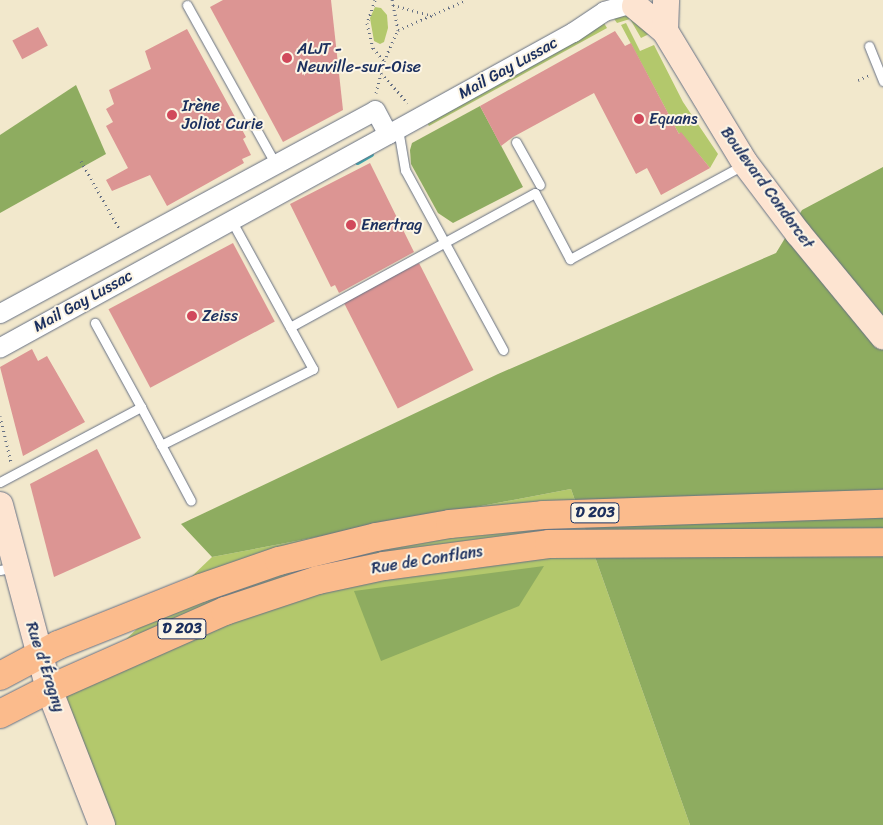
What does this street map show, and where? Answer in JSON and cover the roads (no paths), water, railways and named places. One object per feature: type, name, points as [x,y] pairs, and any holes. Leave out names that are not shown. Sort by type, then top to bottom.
[{"type":"main road","points":[[629,3],[649,6],[660,0]]},
{"type":"main road","points":[[665,31],[666,0]]},
{"type":"main road","name":"Boulevard Condorcet","points":[[629,3],[665,31],[745,163],[798,233],[883,336]]},
{"type":"main road","name":"Rue de Conflans","points":[[0,676],[38,654],[235,576],[310,553],[410,531],[543,515],[883,504]]},
{"type":"main road","name":"Rue d'Éragny","points":[[0,505],[8,569],[49,689],[102,825]]},
{"type":"main road","points":[[830,542],[883,530]]},
{"type":"main road","name":"Rue de Conflans","points":[[0,714],[49,689],[255,600],[384,566],[549,544],[883,542]]},
{"type":"street","name":"Mail Gay Lussac","points":[[0,347],[573,32],[604,10],[629,3]]},
{"type":"street","name":"Mail Gay Lussac","points":[[0,314],[375,110],[393,131]]},
{"type":"street","points":[[276,164],[290,188]]},
{"type":"street","points":[[152,231],[166,255]]},
{"type":"lane","points":[[187,5],[276,164]]},
{"type":"lane","points":[[869,46],[883,81]]},
{"type":"lane","points":[[393,131],[405,170],[503,350]]},
{"type":"lane","points":[[516,142],[540,184]]},
{"type":"lane","points":[[290,327],[535,193],[570,259],[745,163]]},
{"type":"lane","points":[[161,444],[313,369],[231,220]]},
{"type":"lane","points":[[95,322],[191,501]]},
{"type":"lane","points":[[0,482],[141,407]]},
{"type":"waterway","points":[[357,162],[371,154]]},
{"type":"place","name":"ALJT - Neuville-sur-Oise","points":[[287,58]]},
{"type":"place","name":"Irène Joliot Curie","points":[[172,115]]},
{"type":"place","name":"Equans","points":[[639,119]]},
{"type":"place","name":"Enertrag","points":[[351,225]]},
{"type":"place","name":"Zeiss","points":[[192,316]]}]
